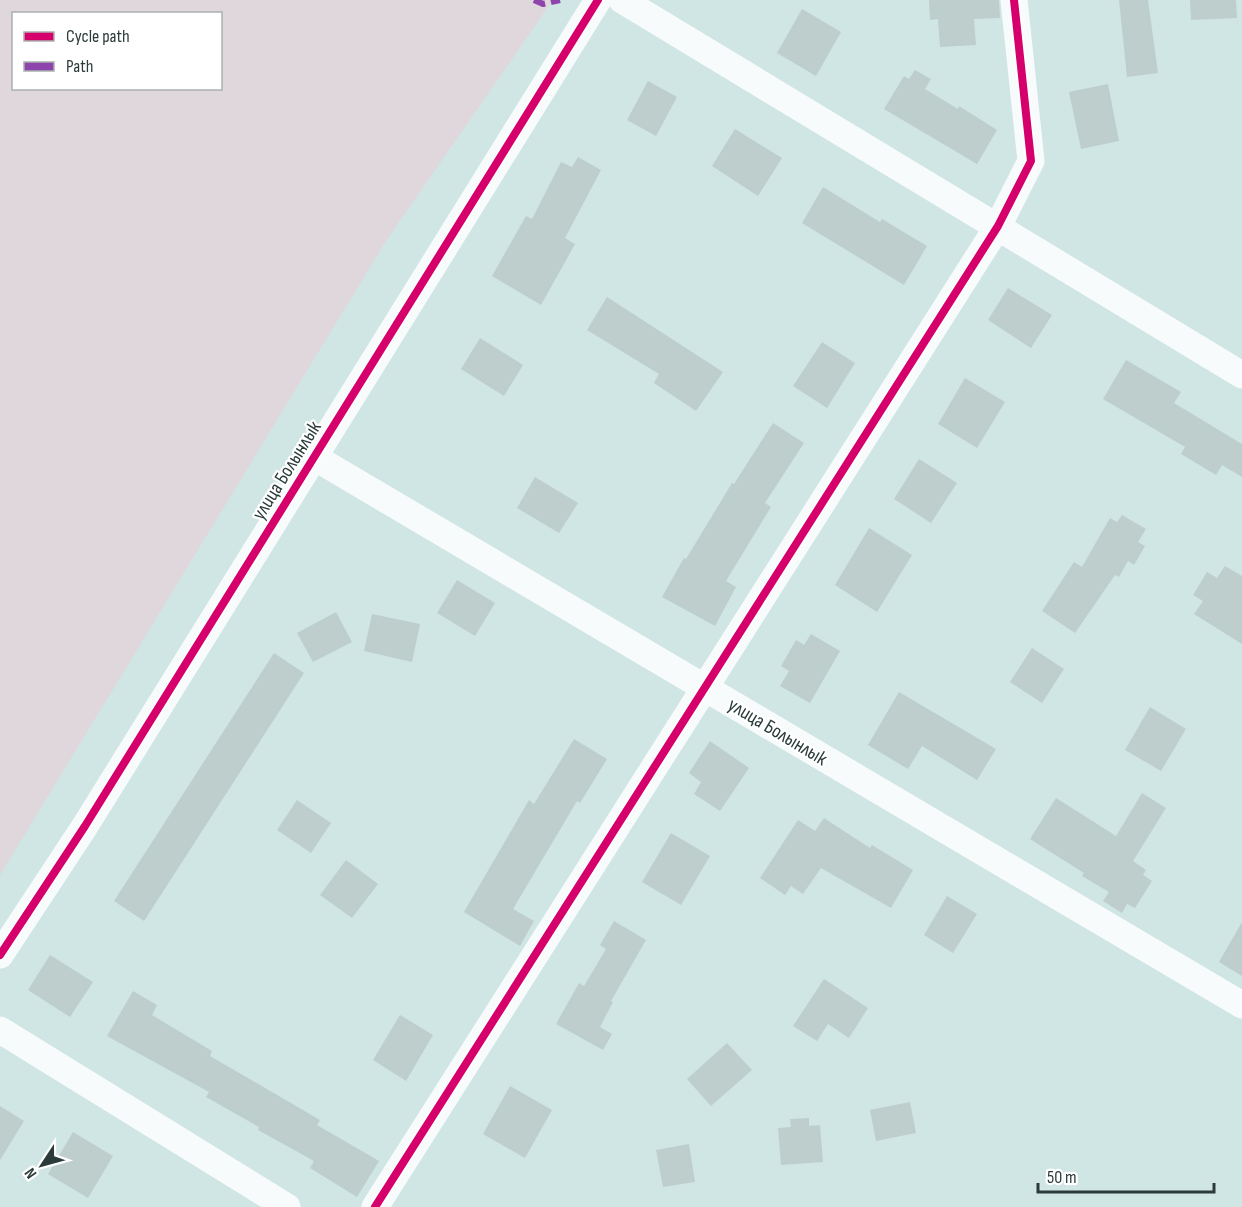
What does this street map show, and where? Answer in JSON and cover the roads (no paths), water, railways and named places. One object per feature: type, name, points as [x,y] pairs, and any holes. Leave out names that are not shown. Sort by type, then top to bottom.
[{"type":"street","name":"улица Болынлык","points":[[0,955],[85,826],[598,0]]},
{"type":"street","points":[[622,0],[1242,375]]},
{"type":"street","points":[[375,1207],[998,226],[1031,161],[1014,0]]},
{"type":"street","name":"улица Болынлык","points":[[314,457],[1242,1005]]},
{"type":"street","points":[[0,1030],[287,1207]]}]
